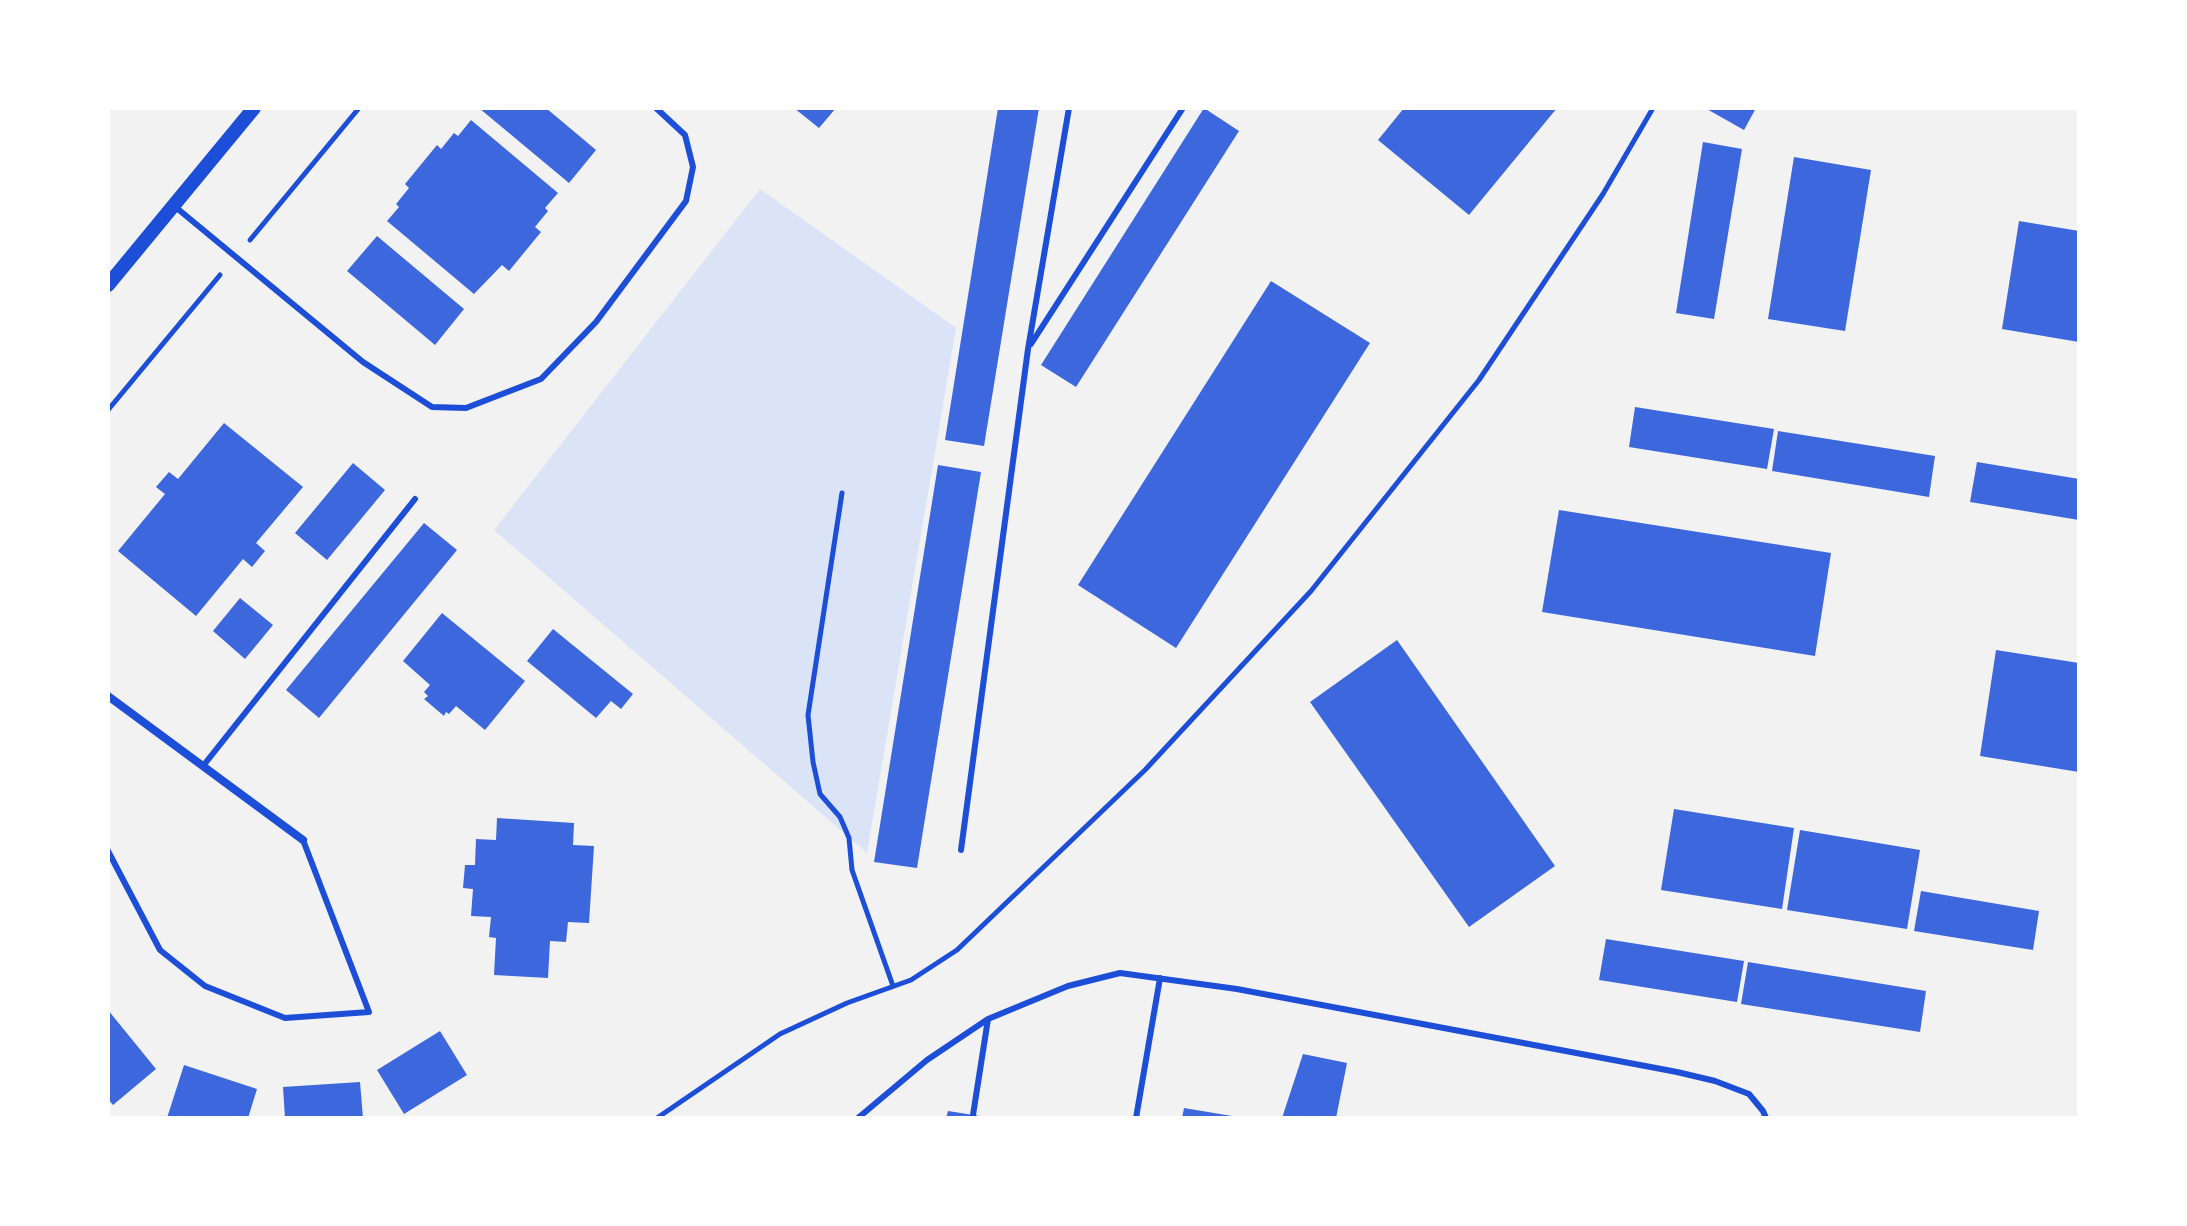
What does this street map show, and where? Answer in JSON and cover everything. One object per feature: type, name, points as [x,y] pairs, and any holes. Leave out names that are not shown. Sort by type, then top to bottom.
[{"type":"street","points":[[108,285],[254,108]]},
{"type":"street","points":[[108,696],[303,840]]},
{"type":"lane","points":[[173,205],[363,362],[432,407],[466,408],[541,379],[596,322],[686,201],[693,167],[685,135],[656,108]]},
{"type":"lane","points":[[961,850],[1028,349],[1069,108]]},
{"type":"lane","points":[[1028,349],[1183,108]]},
{"type":"lane","points":[[203,766],[415,499]]},
{"type":"lane","points":[[108,851],[160,950],[205,986],[285,1018],[369,1012],[303,840]]},
{"type":"lane","points":[[858,1118],[927,1060],[988,1019],[1068,986],[1120,973],[1252,992],[1715,1081],[1749,1094],[1766,1118]]},
{"type":"lane","points":[[1136,1118],[1160,978]]},
{"type":"lane","points":[[973,1115],[988,1019]]},
{"type":"path","points":[[657,1118],[780,1034],[847,1003],[911,980],[957,950],[1145,770],[1311,591],[1479,380],[1603,194],[1653,108]]},
{"type":"path","points":[[842,493],[808,715],[820,794],[840,817],[849,838],[852,870],[893,986]]},
{"type":"shaded area","points":[[760,189],[956,328],[867,853],[494,530]]},
{"type":"building","points":[[479,108],[546,108],[596,150],[569,183]]},
{"type":"building","points":[[794,108],[836,108],[819,128]]},
{"type":"building","points":[[998,108],[1039,108],[984,446],[945,440]]},
{"type":"building","points":[[1204,108],[1239,131],[1076,387],[1041,365]]},
{"type":"building","points":[[1404,108],[1557,108],[1469,215],[1378,140]]},
{"type":"building","points":[[1705,108],[1756,108],[1744,130]]},
{"type":"building","points":[[471,120],[558,193],[535,227],[541,232],[509,271],[502,265],[474,294],[387,221],[409,188],[405,184],[437,145],[441,149],[454,133],[458,136]]},
{"type":"building","points":[[1703,142],[1742,149],[1714,319],[1676,313]]},
{"type":"building","points":[[1794,157],[1871,170],[1845,331],[1768,319]]},
{"type":"building","points":[[2019,221],[2079,231],[2079,342],[2002,329]]},
{"type":"building","points":[[377,236],[464,309],[435,345],[347,271]]},
{"type":"building","points":[[1271,281],[1370,343],[1176,648],[1078,585]]},
{"type":"building","points":[[1635,407],[1774,429],[1767,469],[1629,447]]},
{"type":"building","points":[[224,423],[303,487],[256,543],[265,551],[252,567],[243,559],[196,616],[118,551],[165,494],[156,487],[169,472],[178,479]]},
{"type":"building","points":[[1778,431],[1935,456],[1929,497],[1772,471]]},
{"type":"building","points":[[1977,462],[2079,479],[2079,520],[1970,502]]},
{"type":"building","points":[[353,463],[385,490],[327,560],[295,533]]},
{"type":"building","points":[[938,465],[981,472],[917,868],[874,862]]},
{"type":"building","points":[[1559,510],[1831,553],[1815,656],[1542,612]]},
{"type":"building","points":[[424,523],[457,550],[319,718],[286,690]]},
{"type":"building","points":[[240,598],[273,625],[245,659],[213,631]]},
{"type":"building","points":[[442,613],[525,681],[485,730],[456,706],[444,716],[424,699],[428,696],[424,692],[430,685],[403,661]]},
{"type":"building","points":[[553,629],[633,694],[621,709],[611,701],[596,718],[527,661]]},
{"type":"building","points":[[1397,640],[1555,866],[1469,927],[1310,702]]},
{"type":"building","points":[[1996,650],[2079,663],[2079,772],[1980,756]]},
{"type":"building","points":[[1674,809],[1794,828],[1782,909],[1661,890]]},
{"type":"building","points":[[497,818],[574,823],[573,845],[594,846],[589,923],[568,922],[566,942],[550,941],[548,978],[494,975],[496,938],[489,937],[491,917],[471,916],[473,889],[463,888],[465,865],[475,865],[476,839],[496,840]]},
{"type":"building","points":[[1800,830],[1920,850],[1907,929],[1787,910]]},
{"type":"building","points":[[1921,891],[2039,911],[2033,950],[1914,931]]},
{"type":"building","points":[[1606,939],[1744,961],[1737,1002],[1599,980]]},
{"type":"building","points":[[1748,962],[1926,991],[1920,1032],[1741,1004]]},
{"type":"building","points":[[108,1010],[156,1069],[113,1105],[108,1099]]},
{"type":"building","points":[[440,1031],[467,1075],[404,1114],[377,1070]]},
{"type":"building","points":[[1303,1054],[1347,1063],[1336,1118],[1282,1118]]},
{"type":"building","points":[[184,1065],[257,1089],[248,1118],[167,1118]]},
{"type":"building","points":[[360,1082],[363,1118],[285,1118],[283,1087]]},
{"type":"building","points":[[1184,1108],[1232,1116],[1232,1118],[1182,1118]]},
{"type":"building","points":[[948,1111],[980,1116],[980,1118],[946,1118]]}]
